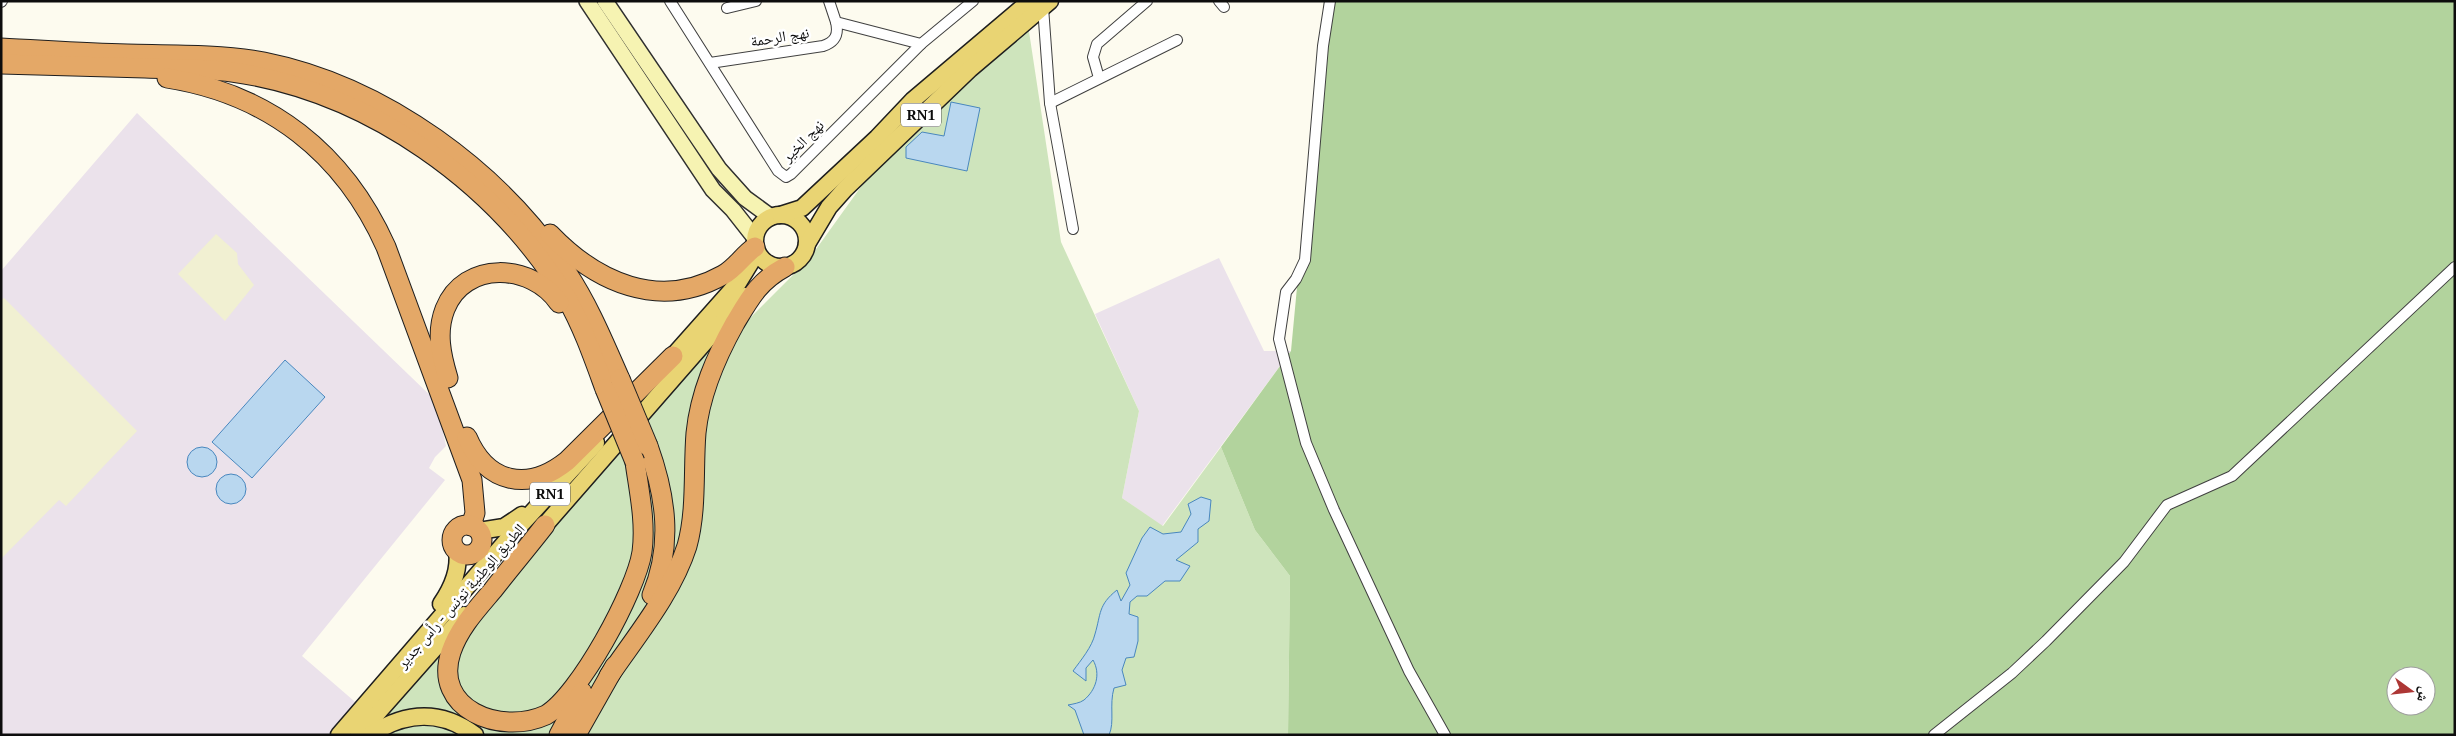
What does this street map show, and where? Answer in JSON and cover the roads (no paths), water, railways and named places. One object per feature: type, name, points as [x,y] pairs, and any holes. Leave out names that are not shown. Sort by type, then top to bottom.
[{"type":"highway","points":[[1,48],[119,63],[212,70],[272,80],[354,110],[408,138],[461,176],[503,217],[531,248],[568,301],[594,360]]},
{"type":"highway","points":[[1,64],[119,63],[215,55],[265,62],[309,75],[352,92],[411,123],[443,144],[587,266],[615,282],[634,288],[672,290],[699,285],[730,270],[755,246]]},
{"type":"highway","points":[[119,63],[200,84],[260,106],[289,124],[318,150],[354,189],[374,222],[386,247],[465,456],[472,480],[475,529],[462,527],[455,533],[452,542],[457,550]]},
{"type":"highway","points":[[490,183],[536,231],[564,267],[594,319],[650,509],[650,541],[646,566],[631,603],[559,735]]},
{"type":"highway","points":[[610,676],[662,597],[678,569],[687,545],[690,529],[699,416],[713,368],[748,302],[768,277],[780,267]]},
{"type":"highway","points":[[576,735],[647,606],[663,564],[666,536],[665,509],[660,484],[648,446],[613,384],[594,360],[556,299],[535,279],[506,272],[484,274],[464,284],[445,309],[440,335],[441,352],[463,426],[476,455],[494,472],[510,479],[537,478],[562,466],[673,356]]},
{"type":"highway","points":[[545,525],[465,625],[449,662],[450,682],[459,702],[474,715],[493,724],[516,726],[537,720],[554,711],[570,695],[604,640],[632,585],[642,554],[643,525],[635,462]]},
{"type":"main road","name":"RN1","points":[[755,246],[762,223],[776,216],[802,208],[877,138],[913,100],[1041,3]]},
{"type":"main road","name":"RN1","points":[[780,267],[800,260],[807,244],[829,207],[970,69],[1041,3]]},
{"type":"main road","points":[[776,216],[798,221],[805,231],[807,244]]},
{"type":"main road","points":[[755,246],[764,262],[780,267]]},
{"type":"main road","name":"الطريق الوطنية تونس - رأس جدير","points":[[339,735],[539,505],[572,472],[738,283],[755,246]]},
{"type":"main road","name":"الطريق الوطنية تونس - رأس جدير","points":[[358,735],[545,525],[764,274],[780,267]]},
{"type":"main road","points":[[475,529],[504,527],[539,505]]},
{"type":"main road","points":[[396,671],[406,650],[452,586],[459,562],[457,550]]},
{"type":"main road","points":[[370,735],[395,721],[419,716],[453,722],[475,735]]},
{"type":"street","points":[[587,1],[713,190],[733,210],[755,246]]},
{"type":"street","points":[[605,1],[719,169],[745,198],[776,216]]},
{"type":"street","name":"نهج الخير","points":[[670,1],[778,171],[786,177],[921,44],[973,1]]},
{"type":"street","points":[[727,8],[756,1]]},
{"type":"street","points":[[829,1],[836,22],[921,44]]},
{"type":"street","points":[[1099,78],[1093,55],[1097,44],[1147,1]]},
{"type":"street","points":[[1330,1],[1323,46],[1305,260],[1296,279],[1286,292],[1279,339],[1296,409],[1313,460],[1409,671],[1445,735]]},
{"type":"street","points":[[1041,3],[1050,103],[1073,229]]},
{"type":"street","name":"نهج الرحمة","points":[[710,63],[823,46],[836,38],[838,31],[836,22]]},
{"type":"street","points":[[1050,103],[1176,40]]},
{"type":"street","points":[[1934,735],[2012,673],[2046,641],[2124,562],[2167,505],[2232,476],[2455,267]]},
{"type":"water","points":[[951,102],[980,108],[967,171],[906,158],[906,147],[922,132],[944,136]]},
{"type":"water","points":[[285,360],[325,397],[252,478],[212,442]]},
{"type":"water","points":[[202,447],[213,451],[217,462],[213,473],[202,477],[191,473],[187,462],[191,451]]},
{"type":"water","points":[[231,474],[242,478],[246,489],[242,500],[231,504],[220,500],[216,489],[220,478]]},
{"type":"water","points":[[1201,497],[1211,500],[1209,521],[1198,529],[1198,542],[1176,560],[1190,566],[1180,581],[1165,581],[1147,596],[1137,596],[1130,602],[1129,614],[1138,617],[1138,641],[1134,657],[1126,658],[1122,670],[1126,685],[1114,688],[1112,725],[1109,735],[1084,735],[1075,710],[1068,705],[1084,700],[1092,692],[1096,682],[1097,671],[1093,660],[1086,668],[1086,681],[1073,671],[1091,644],[1103,605],[1117,590],[1121,601],[1130,585],[1126,573],[1142,538],[1150,527],[1163,534],[1181,532],[1191,514],[1188,504]]}]
